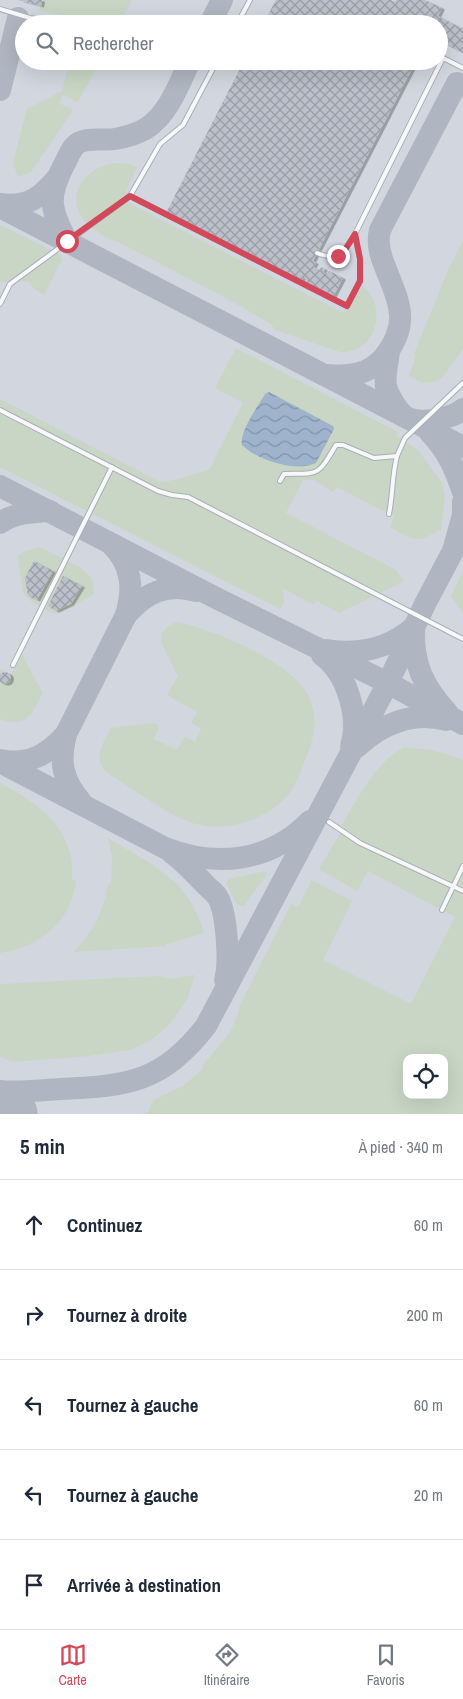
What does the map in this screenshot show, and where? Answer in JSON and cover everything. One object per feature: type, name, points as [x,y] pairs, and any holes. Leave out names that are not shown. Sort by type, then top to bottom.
[{"type":"lane","points":[[242,15],[250,0]]},
{"type":"lane","points":[[0,9],[20,15]]},
{"type":"lane","points":[[448,60],[463,68]]},
{"type":"lane","points":[[0,304],[10,284],[130,196],[160,144],[183,125],[212,70]]},
{"type":"lane","points":[[317,253],[326,257],[338,256],[345,250],[355,234],[435,70]]},
{"type":"lane","points":[[130,196],[347,306],[360,281],[360,259],[355,234]]},
{"type":"lane","points":[[389,514],[392,501],[392,481],[397,456],[405,438],[463,383]]},
{"type":"lane","points":[[0,410],[158,491],[188,497],[463,639]]},
{"type":"lane","points":[[280,481],[284,474],[316,473],[322,469],[336,445],[343,445],[374,458],[397,456]]},
{"type":"lane","points":[[13,665],[112,468]]},
{"type":"lane","points":[[329,822],[360,843],[463,891]]},
{"type":"lane","points":[[442,910],[463,866]]},
{"type":"shaded area","points":[[0,0],[463,0],[463,1114],[0,1114]]},
{"type":"green space","points":[[42,0],[132,0],[124,15],[63,15],[39,11]]},
{"type":"green space","points":[[68,70],[95,70],[78,102],[63,95],[59,103],[73,110],[31,172],[18,177],[13,163],[27,109],[62,91]]},
{"type":"green space","points":[[116,163],[130,164],[137,167],[126,191],[129,203],[339,311],[344,312],[352,304],[362,285],[368,291],[375,304],[376,322],[370,338],[358,348],[340,352],[275,330],[271,324],[235,303],[104,236],[83,220],[77,208],[76,198],[82,181],[89,174],[106,165]]},
{"type":"green space","points":[[0,225],[59,254],[62,259],[44,295],[33,288],[29,281],[0,282]]},
{"type":"green space","points":[[463,241],[463,349],[438,381],[425,383],[418,381],[409,376],[416,356],[414,354],[448,270]]},
{"type":"green space","points":[[236,348],[398,432],[396,436],[418,450],[442,483],[445,496],[441,531],[438,530],[419,539],[409,537],[390,527],[394,516],[337,487],[333,492],[314,480],[303,480],[286,513],[396,570],[404,581],[339,613],[317,601],[314,605],[282,588],[284,602],[280,609],[0,467],[0,399],[162,483],[209,470],[243,403],[215,388]]},
{"type":"green space","points":[[40,547],[81,568],[92,579],[94,594],[56,614],[32,602],[23,592],[18,556],[25,551]]},
{"type":"green space","points":[[463,571],[463,613],[451,596]]},
{"type":"green space","points":[[176,622],[209,631],[267,658],[298,681],[311,701],[314,717],[313,734],[296,783],[279,805],[256,818],[218,827],[195,824],[164,810],[116,779],[108,773],[100,761],[101,747],[111,728],[152,723],[158,724],[159,728],[154,739],[177,750],[185,736],[195,742],[201,729],[191,723],[197,712],[167,695],[178,676],[161,642],[161,634],[168,626]]},
{"type":"green space","points":[[22,655],[43,693],[27,718],[22,721],[9,722],[0,719],[0,669],[11,675]]},
{"type":"green space","points":[[404,747],[432,750],[463,760],[463,1114],[147,1114],[154,1100],[183,1086],[203,1069],[202,1066],[230,1031],[239,1007],[291,904],[298,907],[312,880],[352,901],[323,960],[411,1004],[455,917],[368,871],[357,891],[319,869],[344,827],[342,825],[361,792],[384,762]]},
{"type":"green space","points":[[0,783],[29,800],[62,833],[72,862],[72,880],[76,881],[68,908],[51,930],[40,939],[27,945],[0,953]]},
{"type":"green space","points":[[108,838],[154,866],[179,886],[189,899],[204,933],[166,944],[166,946],[74,952],[87,937],[97,921],[104,903],[108,884],[111,884],[112,856]]},
{"type":"green space","points":[[265,871],[267,874],[244,906],[237,905],[226,883],[229,879]]},
{"type":"green space","points":[[195,975],[187,1000],[168,1026],[151,1040],[130,1050],[89,1056],[12,1062],[0,1056],[0,984],[158,976],[170,979]]},
{"type":"water","points":[[269,392],[333,426],[334,429],[316,463],[308,466],[288,466],[257,456],[242,445],[243,433],[250,419],[265,394]]},
{"type":"building","points":[[19,0],[42,0],[41,6]]},
{"type":"building","points":[[276,0],[391,0],[395,2],[396,0],[425,0],[442,8],[438,15],[268,15]]},
{"type":"building","points":[[448,21],[463,29],[463,53],[448,46]]},
{"type":"building","points":[[239,70],[411,70],[313,261],[316,263],[313,267],[320,270],[321,267],[325,269],[323,272],[327,274],[329,271],[343,278],[333,297],[305,282],[306,279],[303,277],[302,281],[167,211]]},
{"type":"building","points":[[34,561],[53,571],[37,600],[28,596],[25,578]]},
{"type":"building","points":[[63,576],[82,586],[71,604],[56,611],[48,606]]},
{"type":"building","points":[[3,672],[7,672],[11,678],[7,684],[3,684],[-1,680],[-1,676]]},
{"type":"taxiway","points":[[214,15],[222,0]]},
{"type":"taxiway","points":[[0,90],[15,30]]},
{"type":"taxiway","points":[[67,241],[56,218],[53,200],[56,182],[72,149],[75,145],[84,141],[119,138],[135,134],[147,128],[155,122],[167,106],[186,70]]},
{"type":"taxiway","points":[[327,375],[343,376],[358,374],[372,368],[384,357],[398,333],[400,311],[398,300],[382,260],[379,243],[380,230],[457,83]]},
{"type":"taxiway","points":[[0,204],[10,205],[33,200],[58,177]]},
{"type":"taxiway","points":[[0,207],[463,447]]},
{"type":"taxiway","points":[[389,351],[386,386],[394,404],[401,413],[408,418],[421,421],[444,418],[463,409]]},
{"type":"taxiway","points":[[430,433],[450,460],[463,492]]},
{"type":"taxiway","points":[[0,486],[218,599],[388,683],[463,724]]},
{"type":"taxiway","points":[[453,551],[463,515],[463,502]]},
{"type":"taxiway","points":[[0,523],[17,515],[50,511]]},
{"type":"taxiway","points":[[0,1091],[23,1092],[125,1083],[159,1070],[190,1045],[206,1026],[388,683],[425,604],[453,551],[463,538]]},
{"type":"taxiway","points":[[82,803],[70,786],[64,770],[63,753],[66,734],[126,615],[129,605],[130,586],[127,569],[118,552],[111,544]]},
{"type":"taxiway","points":[[126,615],[133,607],[157,591],[176,588],[196,591]]},
{"type":"taxiway","points":[[327,650],[351,651],[373,648],[395,640],[414,627]]},
{"type":"taxiway","points":[[414,631],[415,654],[426,685],[447,712]]},
{"type":"taxiway","points":[[322,655],[338,673],[345,684],[349,696],[354,722],[351,746]]},
{"type":"taxiway","points":[[357,747],[376,732],[398,722],[422,717],[446,720]]},
{"type":"taxiway","points":[[0,760],[20,761],[37,757],[45,753],[66,734]]},
{"type":"taxiway","points":[[0,762],[165,848],[204,858],[223,859],[260,853],[294,835],[310,821]]},
{"type":"taxiway","points":[[172,853],[217,896],[220,903],[227,937],[227,972],[225,980]]},
{"type":"runway","points":[[0,1109],[10,1114]]},
{"type":"route","points":[[67,241],[130,196],[347,306],[360,281],[360,259],[355,234],[345,250],[338,256]]}]
